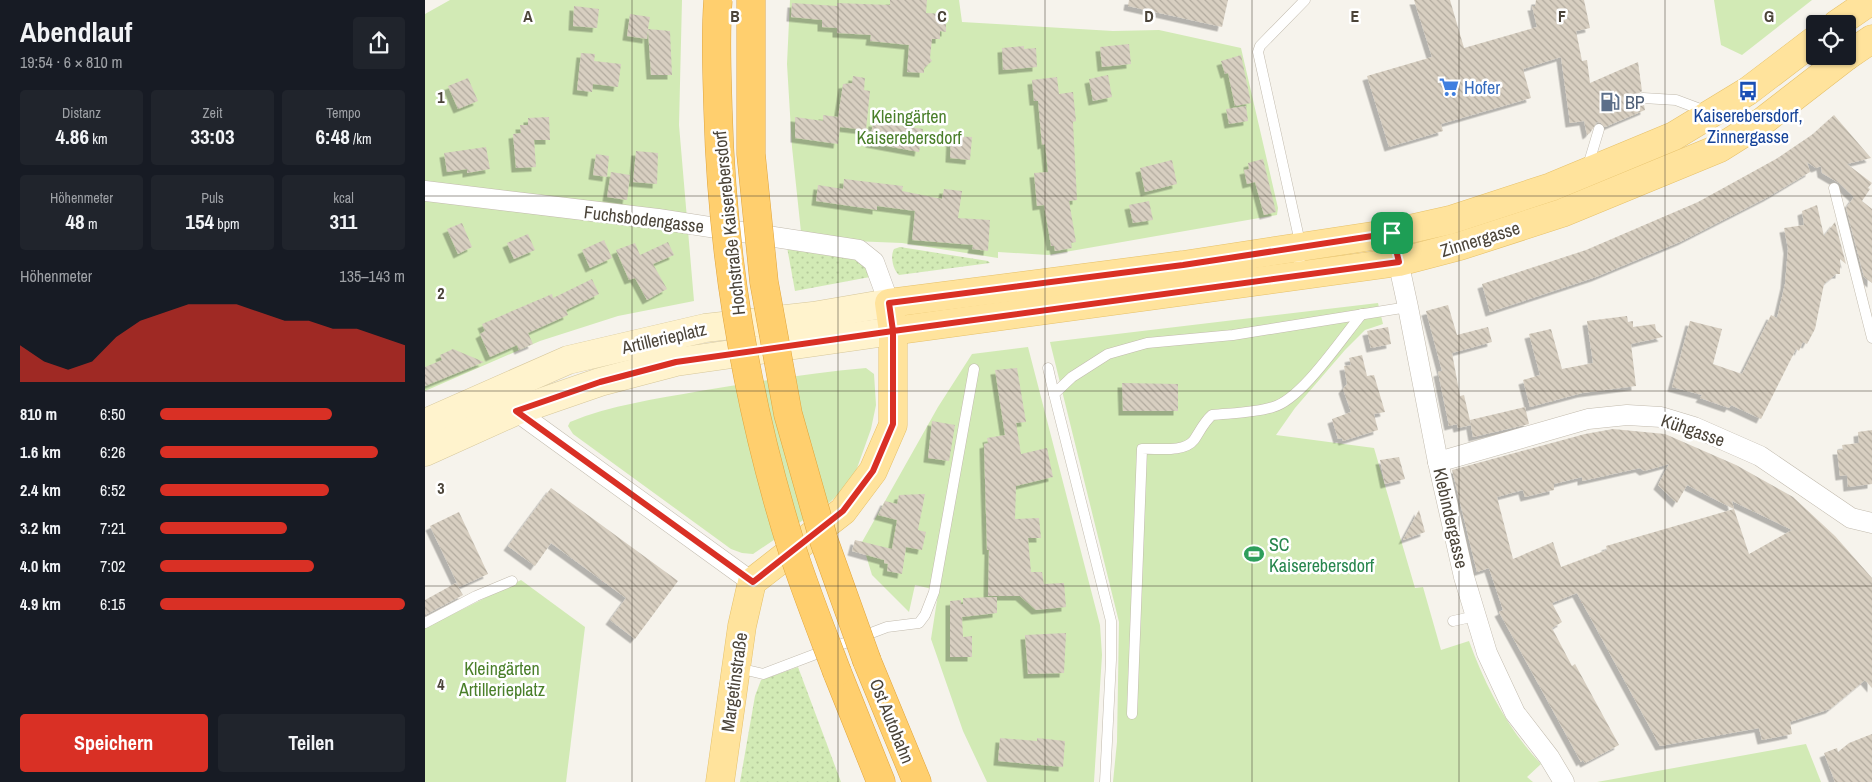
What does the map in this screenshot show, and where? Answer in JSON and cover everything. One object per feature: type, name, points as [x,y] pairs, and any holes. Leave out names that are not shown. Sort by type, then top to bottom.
[{"type":"highway","name":"Hochstraße Kaiserebersdorf","points":[[718,0],[716,26],[719,155],[731,284],[758,422],[793,552],[837,672]]},
{"type":"highway","name":"Hochstraße Kaiserebersdorf","points":[[751,0],[751,154],[764,282],[788,414],[824,541],[867,661]]},
{"type":"highway","name":"Ost Autobahn","points":[[867,661],[917,782]]},
{"type":"highway","name":"Ost Autobahn","points":[[837,672],[881,782]]},
{"type":"main road","points":[[1850,15],[1872,0]]},
{"type":"main road","name":"Zinnergasse","points":[[1856,50],[1872,39]]},
{"type":"main road","name":"Zinnergasse","points":[[889,303],[1059,282],[1301,247],[1392,233],[1450,220],[1551,187],[1674,136],[1748,90],[1806,47]]},
{"type":"main road","name":"Zinnergasse","points":[[893,331],[1399,262],[1460,246],[1562,213],[1720,148],[1763,121],[1835,65]]},
{"type":"main road","points":[[753,582],[843,511],[873,471],[893,424],[893,331],[889,303]]},
{"type":"main road","name":"Artillerieplatz","points":[[512,399],[568,360],[705,328],[813,316],[889,303]]},
{"type":"main road","name":"Artillerieplatz","points":[[512,399],[600,382],[676,362],[893,331]]},
{"type":"main road","points":[[425,424],[512,399]]},
{"type":"main road","points":[[425,452],[512,399]]},
{"type":"main road","name":"Margetinstraße","points":[[720,782],[742,626],[753,582]]},
{"type":"street","name":"Fuchsbodengasse","points":[[425,191],[658,220],[859,250],[874,262],[889,303]]},
{"type":"street","name":"Klebindergasse","points":[[1392,233],[1438,462],[1464,577],[1487,653],[1515,713],[1549,757],[1565,782]]},
{"type":"street","points":[[512,399],[753,582]]},
{"type":"street","name":"Kühgasse","points":[[1438,462],[1588,419],[1627,415],[1661,417],[1694,427],[1760,456],[1851,518],[1872,523]]},
{"type":"lane","points":[[1298,276],[1301,247],[1258,52],[1260,46],[1305,0]]},
{"type":"lane","points":[[1643,98],[1676,100],[1711,113]]},
{"type":"lane","points":[[1587,172],[1599,130]]},
{"type":"lane","points":[[1834,188],[1872,338]]},
{"type":"lane","points":[[1054,394],[1072,377],[1108,354],[1147,343],[1233,335],[1408,307]]},
{"type":"lane","points":[[1132,714],[1142,449],[1184,448],[1192,442],[1205,420],[1212,415],[1273,408],[1285,402],[1299,391],[1362,314]]},
{"type":"lane","points":[[1047,368],[1111,620],[1105,782]]},
{"type":"lane","points":[[737,667],[763,674],[887,627],[919,623],[925,615],[934,592],[974,369]]},
{"type":"lane","points":[[425,623],[476,596],[512,581]]},
{"type":"lane","points":[[1453,621],[1476,616]]},
{"type":"green space","points":[[450,0],[682,0],[679,125],[694,301],[618,316],[540,341],[425,391],[425,14]]},
{"type":"green space","name":"Kleingärten Kaiserebersdorf","points":[[790,0],[959,0],[962,22],[1113,31],[1159,30],[1241,48],[1278,208],[1277,215],[1048,255],[998,252],[998,258],[902,243],[852,241],[801,232],[792,147],[787,64]]},
{"type":"green space","points":[[1714,0],[1812,0],[1742,55],[1721,45]]},
{"type":"green space","points":[[787,247],[845,254],[865,265],[870,277],[795,291]]},
{"type":"green space","points":[[900,247],[988,261],[990,263],[899,275],[894,266],[892,255],[894,249]]},
{"type":"green space","name":"SC Kaiserebersdorf","points":[[1378,303],[1383,324],[1365,330],[1345,350],[1295,408],[1276,435],[1374,448],[1415,588],[1423,587],[1441,650],[1469,641],[1490,691],[1518,736],[1541,764],[1527,777],[1533,782],[1113,782],[1117,742],[1119,622],[1050,342]]},
{"type":"green space","points":[[1028,347],[1100,625],[1102,655],[1094,782],[987,782],[963,731],[931,639],[938,594],[928,588],[915,585],[909,612],[872,575],[862,542],[938,407],[972,354]]},
{"type":"green space","points":[[866,368],[874,374],[876,405],[871,429],[856,471],[844,489],[830,502],[753,554],[731,549],[573,434],[568,426],[570,422],[601,411],[650,400],[783,378]]},
{"type":"green space","name":"Kleingärten Artillerieplatz","points":[[521,580],[585,627],[566,782],[425,782],[425,628]]},
{"type":"green space","points":[[798,667],[841,782],[740,782],[755,696],[761,680]]},
{"type":"green space","points":[[1806,744],[1821,782],[1597,782]]},
{"type":"building","points":[[890,0],[927,0],[926,13],[946,14],[946,32],[940,31],[940,39],[932,39],[930,58],[932,61],[924,68],[924,73],[907,72],[909,45],[870,41],[871,35],[837,33],[837,28],[822,27],[822,20],[791,17],[792,3],[837,6],[837,3],[890,5]]},
{"type":"building","points":[[1129,0],[1228,0],[1222,27],[1128,6]]},
{"type":"building","points":[[1414,0],[1450,0],[1464,48],[1537,27],[1532,6],[1535,6],[1536,0],[1584,0],[1590,28],[1576,31],[1582,61],[1587,60],[1590,83],[1638,62],[1642,91],[1636,98],[1639,103],[1644,105],[1645,110],[1605,127],[1597,122],[1587,135],[1584,121],[1570,123],[1561,57],[1523,69],[1531,98],[1441,124],[1443,131],[1389,147],[1367,76],[1432,57]]},
{"type":"building","points":[[574,6],[599,9],[597,28],[573,26]]},
{"type":"building","points":[[630,14],[650,17],[648,29],[670,31],[672,75],[651,75],[648,30],[647,39],[627,36]]},
{"type":"building","points":[[1129,44],[1131,64],[1102,67],[1100,47]]},
{"type":"building","points":[[1024,46],[1024,49],[1036,48],[1037,67],[1003,70],[1002,48]]},
{"type":"building","points":[[581,53],[595,54],[594,61],[621,64],[618,87],[593,84],[592,92],[577,90]]},
{"type":"building","points":[[1241,55],[1251,103],[1235,106],[1228,73],[1225,74],[1221,61]]},
{"type":"building","points":[[1108,75],[1112,97],[1093,101],[1089,79]]},
{"type":"building","points":[[853,76],[865,78],[864,90],[870,91],[866,130],[840,127],[838,144],[795,138],[795,117],[823,121],[823,115],[838,117],[843,84],[852,83]]},
{"type":"building","points":[[1057,77],[1059,94],[1073,92],[1076,121],[1073,122],[1077,200],[1069,201],[1076,242],[1071,243],[1072,248],[1055,251],[1054,246],[1051,246],[1044,205],[1037,206],[1034,173],[1048,172],[1045,144],[1042,145],[1038,101],[1034,101],[1032,80]]},
{"type":"building","points":[[468,78],[478,101],[458,109],[448,86]]},
{"type":"building","points":[[1246,106],[1248,121],[1229,124],[1226,109]]},
{"type":"building","points":[[1834,115],[1871,158],[1847,164],[1872,183],[1862,201],[1872,209],[1872,283],[1864,277],[1846,208],[1854,197],[1839,183],[1822,173],[1821,166],[1816,168],[1807,162],[1810,172],[1768,197],[1682,241],[1596,277],[1490,312],[1482,284],[1586,250],[1698,202],[1776,159],[1813,134]]},
{"type":"building","points":[[549,117],[550,140],[534,140],[536,167],[516,168],[513,134],[521,133],[520,125],[528,125],[528,118]]},
{"type":"building","points":[[873,122],[923,129],[919,152],[870,143]]},
{"type":"building","points":[[951,136],[972,137],[970,160],[950,158]]},
{"type":"building","points":[[486,147],[490,169],[467,173],[467,169],[447,172],[444,153]]},
{"type":"building","points":[[636,151],[658,153],[657,184],[633,182]]},
{"type":"building","points":[[596,154],[609,156],[607,177],[593,175]]},
{"type":"building","points":[[1263,159],[1276,212],[1264,215],[1255,182],[1247,184],[1244,170],[1249,169],[1248,163]]},
{"type":"building","points":[[1172,160],[1177,184],[1145,192],[1140,168]]},
{"type":"building","points":[[611,172],[630,175],[627,200],[607,197]]},
{"type":"building","points":[[844,179],[903,186],[902,191],[942,199],[944,189],[962,191],[958,218],[990,220],[988,251],[972,249],[973,245],[912,240],[915,211],[877,206],[877,210],[816,201],[818,185],[843,189]]},
{"type":"building","points":[[1149,201],[1153,220],[1133,223],[1129,205]]},
{"type":"building","points":[[1817,205],[1824,236],[1835,222],[1846,264],[1840,259],[1840,274],[1836,274],[1824,284],[1815,329],[1807,344],[1803,342],[1799,351],[1796,349],[1761,419],[1731,405],[1729,408],[1700,398],[1702,395],[1672,387],[1690,321],[1722,329],[1713,364],[1742,374],[1771,315],[1777,318],[1785,284],[1788,249],[1784,228],[1804,225],[1802,211]]},
{"type":"building","points":[[462,223],[472,247],[458,254],[447,229]]},
{"type":"building","points":[[528,234],[535,250],[514,259],[507,243]]},
{"type":"building","points":[[604,240],[612,258],[590,268],[582,250]]},
{"type":"building","points":[[668,242],[674,255],[653,264],[667,289],[647,300],[635,278],[629,280],[616,250],[635,243],[640,255]]},
{"type":"building","points":[[592,279],[599,294],[566,310],[568,315],[528,333],[533,344],[519,350],[517,345],[490,357],[480,334],[485,331],[482,324],[552,294],[553,298]]},
{"type":"building","points":[[1448,305],[1457,335],[1488,327],[1492,342],[1452,353],[1460,396],[1464,395],[1471,425],[1458,428],[1457,424],[1449,426],[1438,372],[1442,371],[1426,311]]},
{"type":"building","points":[[1627,316],[1628,322],[1633,321],[1633,327],[1655,324],[1656,330],[1663,337],[1631,344],[1636,386],[1582,393],[1530,407],[1523,380],[1540,375],[1529,334],[1551,329],[1562,369],[1593,363],[1587,321]]},
{"type":"building","points":[[1388,327],[1391,344],[1371,348],[1367,331]]},
{"type":"building","points":[[453,349],[484,362],[425,386],[425,367],[442,360],[440,355]]},
{"type":"building","points":[[1362,355],[1367,376],[1374,375],[1385,412],[1374,414],[1378,430],[1343,441],[1342,438],[1338,439],[1332,419],[1351,412],[1343,389],[1347,384],[1344,366],[1351,365],[1349,358]]},
{"type":"building","points":[[1017,368],[1026,422],[1016,423],[1021,454],[1047,448],[1053,477],[1016,486],[1015,519],[1039,518],[1041,538],[1028,538],[1031,572],[1042,572],[1044,584],[1064,583],[1066,607],[1036,610],[1020,596],[988,596],[989,550],[987,550],[984,444],[988,443],[987,438],[1005,435],[995,370]]},
{"type":"building","points":[[1122,383],[1178,384],[1178,411],[1123,411]]},
{"type":"building","points":[[1525,407],[1529,424],[1473,437],[1470,420]]},
{"type":"building","points":[[932,421],[955,425],[949,461],[928,458]]},
{"type":"building","points":[[1613,429],[1665,434],[1736,465],[1793,497],[1835,536],[1872,578],[1872,688],[1865,680],[1830,709],[1790,722],[1792,734],[1762,740],[1759,728],[1660,746],[1577,593],[1552,603],[1562,622],[1552,628],[1572,666],[1575,664],[1619,745],[1585,763],[1583,760],[1581,762],[1499,612],[1503,610],[1489,568],[1477,572],[1452,470],[1585,434]],"holes":[[[1669,464],[1658,485],[1677,503],[1687,485],[1734,509],[1606,546],[1607,550],[1561,567],[1553,542],[1513,559],[1497,497],[1523,490],[1525,497],[1554,490],[1554,484],[1582,477],[1582,481],[1640,468],[1644,471]],[[1732,501],[1792,530],[1749,554]]]},
{"type":"building","points":[[1872,430],[1872,484],[1848,487],[1847,475],[1840,476],[1837,450],[1843,450],[1842,445],[1859,443],[1858,432]]},
{"type":"building","points":[[1399,457],[1405,479],[1385,484],[1380,460]]},
{"type":"building","points":[[551,488],[678,581],[635,639],[610,620],[626,598],[551,543],[535,566],[508,546]]},
{"type":"building","points":[[925,494],[918,530],[926,532],[922,550],[906,547],[902,574],[887,571],[888,564],[884,563],[884,560],[852,551],[855,540],[892,549],[897,520],[878,515],[885,501],[897,504],[899,495]]},
{"type":"building","points":[[1419,510],[1425,532],[1403,540]]},
{"type":"building","points":[[459,512],[488,574],[459,587],[430,526]]},
{"type":"building","points":[[456,583],[463,595],[425,615],[425,600]]},
{"type":"building","points":[[997,597],[997,613],[962,617],[963,637],[972,636],[972,657],[950,657],[950,601],[961,600],[961,604],[963,604],[963,598]]},
{"type":"building","points":[[1066,633],[1064,673],[1028,674],[1025,635]]},
{"type":"building","points":[[1872,734],[1872,782],[1835,782],[1824,753],[1837,748],[1838,752],[1849,743]]},
{"type":"building","points":[[1000,738],[1037,741],[1037,738],[1065,741],[1063,767],[998,761]]},
{"type":"place","name":"Hofer","points":[[1449,87]]},
{"type":"place","name":"Kaiserebersdorf, Zinnergasse","points":[[1748,91]]},
{"type":"place","name":"BP","points":[[1610,102]]},
{"type":"place","name":"SC Kaiserebersdorf","points":[[1254,554]]},
{"type":"route","points":[[1392,233],[1183,265],[889,303],[893,331],[676,362],[600,382],[516,411],[753,582],[843,511],[873,471],[893,424],[893,331],[1399,262],[1392,233]]}]
